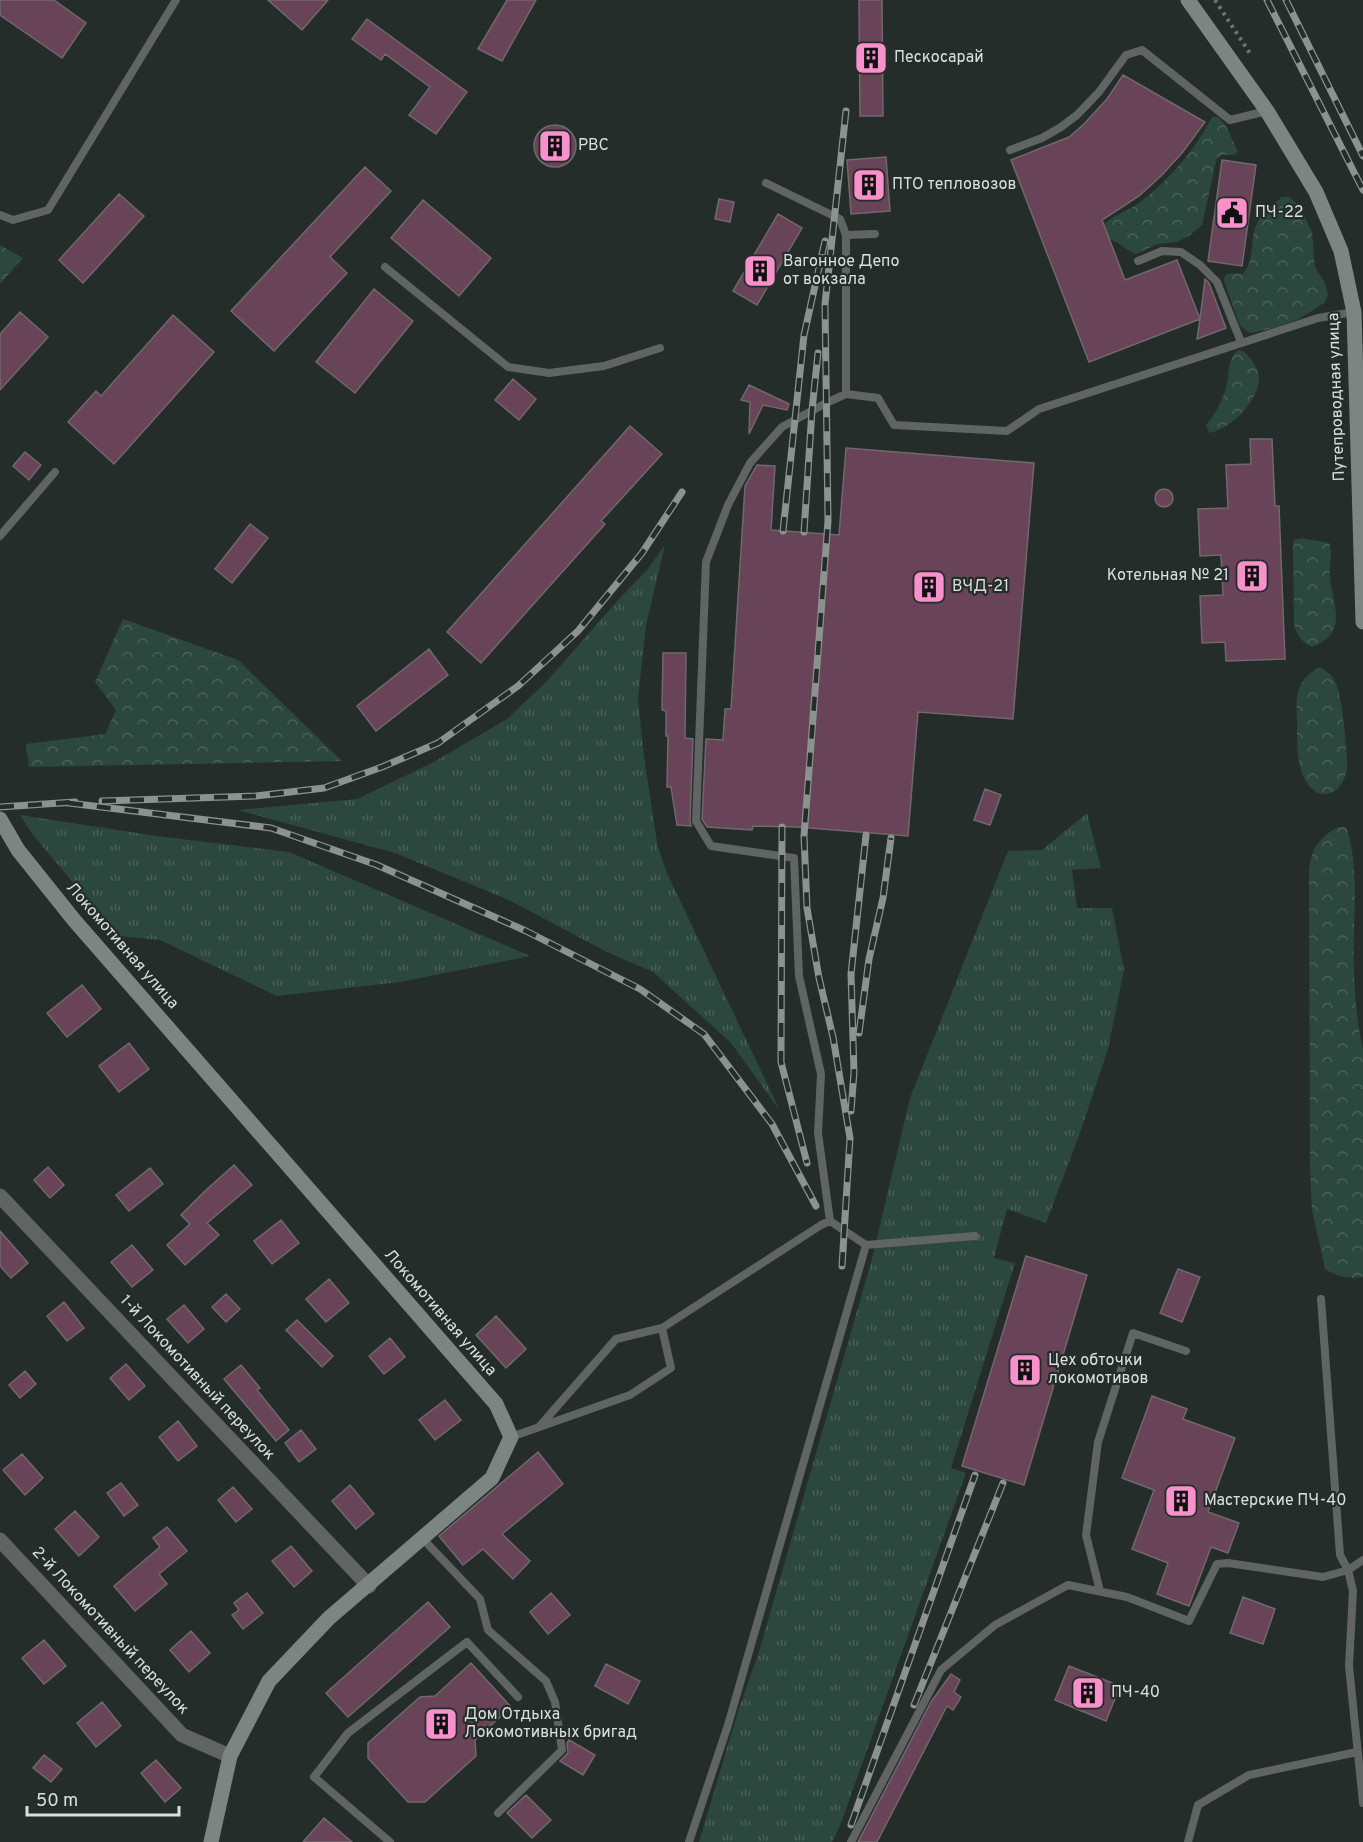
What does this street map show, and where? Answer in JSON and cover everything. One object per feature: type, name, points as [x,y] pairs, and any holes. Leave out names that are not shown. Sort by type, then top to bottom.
[{"type":"street","name":"Путепроводная улица","points":[[1188,0],[1267,111],[1316,192],[1341,251],[1354,312],[1363,622]]},
{"type":"street","name":"Локомотивная улица","points":[[0,819],[18,850],[74,920],[496,1404],[511,1437]]},
{"type":"street","name":"1-й Локомотивный переулок","points":[[0,1196],[369,1586]]},
{"type":"street","points":[[211,1842],[230,1756],[269,1681],[330,1618],[492,1478],[511,1437]]},
{"type":"street","name":"2-й Локомотивный переулок","points":[[0,1540],[182,1735],[230,1756]]},
{"type":"lane","points":[[0,215],[13,220],[48,210],[176,0]]},
{"type":"lane","points":[[1010,150],[1042,138],[1062,127],[1100,92],[1126,55],[1142,50],[1230,120],[1267,111]]},
{"type":"lane","points":[[766,183],[840,219],[846,235],[846,394]]},
{"type":"lane","points":[[846,235],[875,234]]},
{"type":"lane","points":[[1138,261],[1162,251],[1181,252],[1200,265],[1217,282],[1240,342]]},
{"type":"lane","points":[[385,267],[508,367],[549,373],[604,366],[660,348]]},
{"type":"lane","points":[[975,1236],[866,1245],[830,1221],[818,1132],[821,1074],[799,976],[794,858],[711,846],[696,821],[706,562],[728,505],[750,463],[782,427],[846,394],[878,399],[894,425],[1007,431],[1039,409],[1240,342],[1318,318],[1354,312]]},
{"type":"lane","points":[[0,536],[55,472]]},
{"type":"lane","points":[[539,1427],[616,1339],[662,1328],[830,1221]]},
{"type":"lane","points":[[689,1842],[728,1725],[866,1245]]},
{"type":"lane","points":[[1321,1299],[1340,1555],[1353,1592],[1349,1666],[1363,1803]]},
{"type":"lane","points":[[511,1437],[630,1395],[671,1368],[662,1328]]},
{"type":"lane","points":[[1100,1591],[1086,1535],[1098,1442],[1133,1333],[1186,1351]]},
{"type":"lane","points":[[423,1539],[480,1599],[488,1630],[546,1681],[555,1702],[562,1750],[498,1813]]},
{"type":"lane","points":[[851,1842],[941,1670],[995,1625],[1068,1585],[1127,1596],[1189,1621],[1217,1564],[1228,1563],[1323,1577],[1347,1570],[1363,1560]]},
{"type":"lane","points":[[390,1842],[314,1777],[348,1734],[467,1642],[518,1697]]},
{"type":"lane","points":[[1188,1842],[1198,1804],[1249,1775],[1357,1752]]},
{"type":"green space","points":[[1212,117],[1218,117],[1226,126],[1238,152],[1217,158],[1202,225],[1177,242],[1158,244],[1136,254],[1108,239],[1100,229],[1103,225],[1139,203],[1161,184],[1189,153]]},
{"type":"green space","points":[[1282,197],[1289,197],[1295,202],[1312,232],[1315,267],[1325,283],[1328,295],[1324,303],[1299,319],[1250,333],[1240,326],[1224,281],[1225,275],[1243,274],[1250,262],[1254,232],[1258,221]]},
{"type":"green space","points":[[0,245],[23,258],[0,284]]},
{"type":"green space","points":[[1238,350],[1245,352],[1257,369],[1259,381],[1257,389],[1248,406],[1234,421],[1209,433],[1206,425],[1221,400],[1227,385],[1231,360]]},
{"type":"green space","points":[[1301,538],[1329,543],[1331,551],[1330,576],[1335,626],[1324,641],[1312,647],[1300,638],[1294,624],[1293,550],[1294,540]]},
{"type":"green space","points":[[665,545],[646,625],[638,699],[658,848],[667,873],[780,1111],[731,1043],[653,972],[607,952],[509,900],[395,853],[238,810],[357,799],[434,762],[507,719],[547,681],[647,570]]},
{"type":"green space","points":[[123,619],[238,660],[342,761],[29,767],[26,744],[105,734],[116,710],[95,682]]},
{"type":"green space","points":[[1320,667],[1328,672],[1338,690],[1347,763],[1347,770],[1340,786],[1329,794],[1314,790],[1307,784],[1302,775],[1297,741],[1297,697],[1301,683]]},
{"type":"green space","points":[[1087,813],[1101,868],[1072,870],[1077,908],[1112,908],[1124,969],[1108,1049],[1046,1223],[1007,1209],[994,1258],[1015,1263],[951,1468],[966,1473],[841,1823],[832,1842],[699,1842],[739,1708],[758,1655],[872,1259],[910,1098],[1008,851],[1042,850]]},
{"type":"green space","points":[[20,815],[157,836],[289,852],[530,956],[400,982],[277,996],[160,940],[118,936],[33,835]]},
{"type":"green space","points":[[1338,827],[1346,827],[1354,864],[1355,989],[1363,1049],[1363,1277],[1358,1278],[1343,1277],[1325,1269],[1312,1210],[1310,1168],[1309,869],[1312,854],[1318,844]]},
{"type":"building","points":[[0,0],[54,0],[86,23],[62,58],[0,15]]},
{"type":"building","points":[[268,0],[328,0],[302,30]]},
{"type":"building","points":[[507,0],[536,0],[502,61],[478,49]]},
{"type":"building","name":"Пескосарай","points":[[859,0],[882,0],[883,116],[860,116]]},
{"type":"building","points":[[367,19],[467,92],[436,134],[409,115],[430,87],[385,54],[381,60],[352,39]]},
{"type":"building","points":[[1123,75],[1205,122],[1161,176],[1139,196],[1102,220],[1125,280],[1177,260],[1200,319],[1089,362],[1011,160],[1069,137],[1107,99]]},
{"type":"building","name":"РВС","points":[[555,125],[563,126],[570,131],[575,138],[575,154],[570,161],[563,166],[555,167],[547,166],[540,161],[535,154],[534,146],[535,138],[540,131],[547,126]]},
{"type":"building","name":"ПТО тепловозов","points":[[886,157],[890,211],[851,214],[847,160]]},
{"type":"building","name":"ПЧ-22","points":[[1222,160],[1256,165],[1242,266],[1208,261]]},
{"type":"building","points":[[365,167],[391,191],[330,257],[347,273],[274,351],[231,311]]},
{"type":"building","points":[[119,194],[144,216],[83,283],[59,260]]},
{"type":"building","points":[[719,199],[734,202],[730,222],[715,219]]},
{"type":"building","points":[[423,200],[491,258],[459,296],[391,238]]},
{"type":"building","name":"Вагонное Депо от вокзала","points":[[778,214],[802,228],[757,305],[733,291]]},
{"type":"building","points":[[1205,279],[1209,283],[1226,328],[1197,339]]},
{"type":"building","points":[[374,289],[413,321],[355,393],[316,362]]},
{"type":"building","points":[[20,312],[48,337],[0,390],[0,334]]},
{"type":"building","points":[[173,315],[214,352],[114,464],[68,422],[96,391],[101,396]]},
{"type":"building","points":[[513,379],[536,399],[519,420],[495,400]]},
{"type":"building","points":[[749,385],[789,404],[787,410],[763,405],[749,434],[750,402],[741,400]]},
{"type":"building","points":[[630,426],[662,454],[601,521],[605,524],[481,663],[447,632]]},
{"type":"building","name":"Котельная № 21","points":[[1250,439],[1272,439],[1275,506],[1279,506],[1285,659],[1226,661],[1225,642],[1202,643],[1200,596],[1223,595],[1221,555],[1200,556],[1198,509],[1228,508],[1226,465],[1251,464]]},
{"type":"building","name":"ВЧД-21","points":[[846,448],[1034,463],[1013,719],[918,712],[908,836],[797,827],[753,826],[752,830],[707,827],[702,819],[706,739],[723,740],[725,709],[731,709],[745,486],[757,465],[775,466],[771,530],[839,535]]},
{"type":"building","points":[[25,452],[41,465],[29,480],[13,466]]},
{"type":"building","points":[[1164,489],[1170,492],[1173,498],[1170,504],[1164,507],[1158,504],[1155,498],[1158,492]]},
{"type":"building","points":[[250,524],[268,538],[232,583],[215,569]]},
{"type":"building","points":[[429,649],[448,675],[376,731],[357,706]]},
{"type":"building","points":[[663,653],[686,653],[685,738],[693,739],[691,826],[677,825],[671,787],[667,787],[668,736],[666,736],[666,711],[662,710]]},
{"type":"building","points":[[985,789],[1001,795],[990,825],[974,820]]},
{"type":"building","points":[[82,985],[101,1009],[67,1037],[47,1013]]},
{"type":"building","points":[[129,1043],[149,1069],[119,1092],[99,1066]]},
{"type":"building","points":[[234,1165],[252,1185],[207,1223],[219,1235],[185,1265],[167,1245],[190,1224],[181,1215]]},
{"type":"building","points":[[48,1167],[64,1185],[50,1198],[34,1180]]},
{"type":"building","points":[[150,1168],[163,1184],[129,1211],[116,1195]]},
{"type":"building","points":[[281,1220],[299,1243],[272,1264],[254,1241]]},
{"type":"building","points":[[0,1231],[28,1263],[11,1278],[0,1266]]},
{"type":"building","points":[[132,1245],[153,1270],[132,1287],[111,1262]]},
{"type":"building","name":"Цех обточки локомотивов","points":[[1026,1256],[1087,1275],[1024,1485],[962,1466]]},
{"type":"building","points":[[1178,1269],[1200,1277],[1182,1322],[1160,1313]]},
{"type":"building","points":[[329,1279],[349,1303],[326,1322],[306,1299]]},
{"type":"building","points":[[226,1294],[240,1309],[226,1322],[212,1307]]},
{"type":"building","points":[[64,1302],[84,1328],[67,1341],[47,1316]]},
{"type":"building","points":[[184,1305],[204,1329],[188,1343],[167,1319]]},
{"type":"building","points":[[496,1316],[526,1349],[506,1368],[476,1335]]},
{"type":"building","points":[[297,1320],[333,1356],[322,1367],[286,1330]]},
{"type":"building","points":[[390,1338],[405,1357],[384,1374],[369,1356]]},
{"type":"building","points":[[126,1364],[145,1386],[129,1400],[110,1378]]},
{"type":"building","points":[[241,1365],[260,1388],[257,1390],[289,1430],[276,1441],[224,1379]]},
{"type":"building","points":[[25,1371],[36,1384],[20,1398],[9,1385]]},
{"type":"building","name":"Мастерские ПЧ-40","points":[[1152,1396],[1187,1409],[1183,1419],[1235,1438],[1208,1512],[1239,1523],[1228,1553],[1211,1547],[1189,1606],[1157,1594],[1168,1563],[1132,1549],[1154,1490],[1122,1478]]},
{"type":"building","points":[[445,1400],[461,1420],[435,1440],[419,1420]]},
{"type":"building","points":[[178,1421],[197,1446],[178,1461],[159,1437]]},
{"type":"building","points":[[301,1430],[316,1449],[299,1462],[285,1443]]},
{"type":"building","points":[[538,1452],[563,1484],[502,1534],[530,1561],[513,1579],[483,1549],[463,1565],[439,1536]]},
{"type":"building","points":[[22,1454],[43,1478],[25,1495],[3,1470]]},
{"type":"building","points":[[121,1483],[138,1505],[124,1516],[107,1493]]},
{"type":"building","points":[[350,1485],[374,1514],[356,1529],[332,1501]]},
{"type":"building","points":[[233,1487],[252,1509],[236,1522],[218,1500]]},
{"type":"building","points":[[75,1511],[99,1537],[79,1556],[55,1529]]},
{"type":"building","points":[[167,1527],[187,1551],[159,1574],[167,1584],[135,1611],[114,1586],[160,1547],[153,1538]]},
{"type":"building","points":[[291,1546],[312,1571],[294,1587],[272,1561]]},
{"type":"building","points":[[247,1593],[263,1613],[243,1629],[232,1615],[239,1610],[234,1603]]},
{"type":"building","points":[[551,1593],[570,1615],[548,1634],[530,1612]]},
{"type":"building","points":[[1243,1597],[1275,1609],[1263,1644],[1230,1633]]},
{"type":"building","points":[[428,1602],[450,1627],[348,1717],[326,1693]]},
{"type":"building","points":[[191,1631],[210,1653],[189,1672],[170,1650]]},
{"type":"building","points":[[44,1640],[66,1666],[44,1684],[22,1658]]},
{"type":"building","name":"Дом Отдыха Локомотивных бригад","points":[[471,1663],[511,1707],[475,1740],[476,1756],[425,1802],[408,1802],[368,1758],[368,1743],[420,1697],[435,1696]]},
{"type":"building","points":[[606,1664],[640,1681],[628,1704],[595,1686]]},
{"type":"building","name":"ПЧ-40","points":[[1069,1666],[1120,1686],[1106,1721],[1055,1700]]},
{"type":"building","points":[[951,1674],[960,1680],[954,1692],[961,1697],[953,1710],[947,1706],[877,1842],[858,1842],[931,1702]]},
{"type":"building","points":[[102,1702],[121,1726],[96,1747],[77,1723]]},
{"type":"building","points":[[569,1740],[595,1755],[583,1775],[560,1761],[568,1753]]},
{"type":"building","points":[[44,1755],[62,1769],[51,1782],[33,1768]]},
{"type":"building","points":[[156,1760],[181,1788],[165,1802],[141,1773]]},
{"type":"building","points":[[526,1795],[551,1820],[532,1838],[507,1813]]},
{"type":"building","points":[[324,1818],[352,1842],[303,1842]]},
{"type":"railway","points":[[1267,0],[1363,190]]},
{"type":"railway","points":[[1286,0],[1363,156]]},
{"type":"railway","points":[[842,1266],[850,1138],[833,1037],[819,978],[807,908],[804,836],[828,521],[825,304],[846,111]]},
{"type":"railway","points":[[783,531],[804,335],[825,241]]},
{"type":"railway","points":[[804,532],[818,353]]},
{"type":"railway","points":[[102,801],[256,796],[324,788],[438,743],[518,686],[578,631],[642,553],[682,492]]},
{"type":"railway","points":[[0,807],[75,802]]},
{"type":"railway","points":[[69,803],[271,828],[377,865],[526,931],[640,989],[704,1034],[772,1124],[816,1206]]},
{"type":"railway","points":[[782,827],[781,1062],[807,1163]]},
{"type":"railway","points":[[851,1111],[854,1072],[851,974],[866,835]]},
{"type":"railway","points":[[859,1033],[869,959],[883,898],[891,838]]},
{"type":"railway","points":[[851,1825],[975,1475]]},
{"type":"railway","points":[[914,1705],[1003,1483]]},
{"type":"place","name":"Пескосарай","points":[[871,58]]},
{"type":"place","name":"РВС","points":[[555,146]]},
{"type":"place","name":"ПТО тепловозов","points":[[869,185]]},
{"type":"place","name":"ПЧ-22","points":[[1232,213]]},
{"type":"place","name":"Вагонное Депо от вокзала","points":[[760,271]]},
{"type":"place","name":"Котельная № 21","points":[[1252,576]]},
{"type":"place","name":"ВЧД-21","points":[[929,587]]},
{"type":"place","name":"Цех обточки локомотивов","points":[[1025,1370]]},
{"type":"place","name":"Мастерские ПЧ-40","points":[[1181,1501]]},
{"type":"place","name":"ПЧ-40","points":[[1088,1693]]},
{"type":"place","name":"Дом Отдыха Локомотивных бригад","points":[[441,1724]]}]
